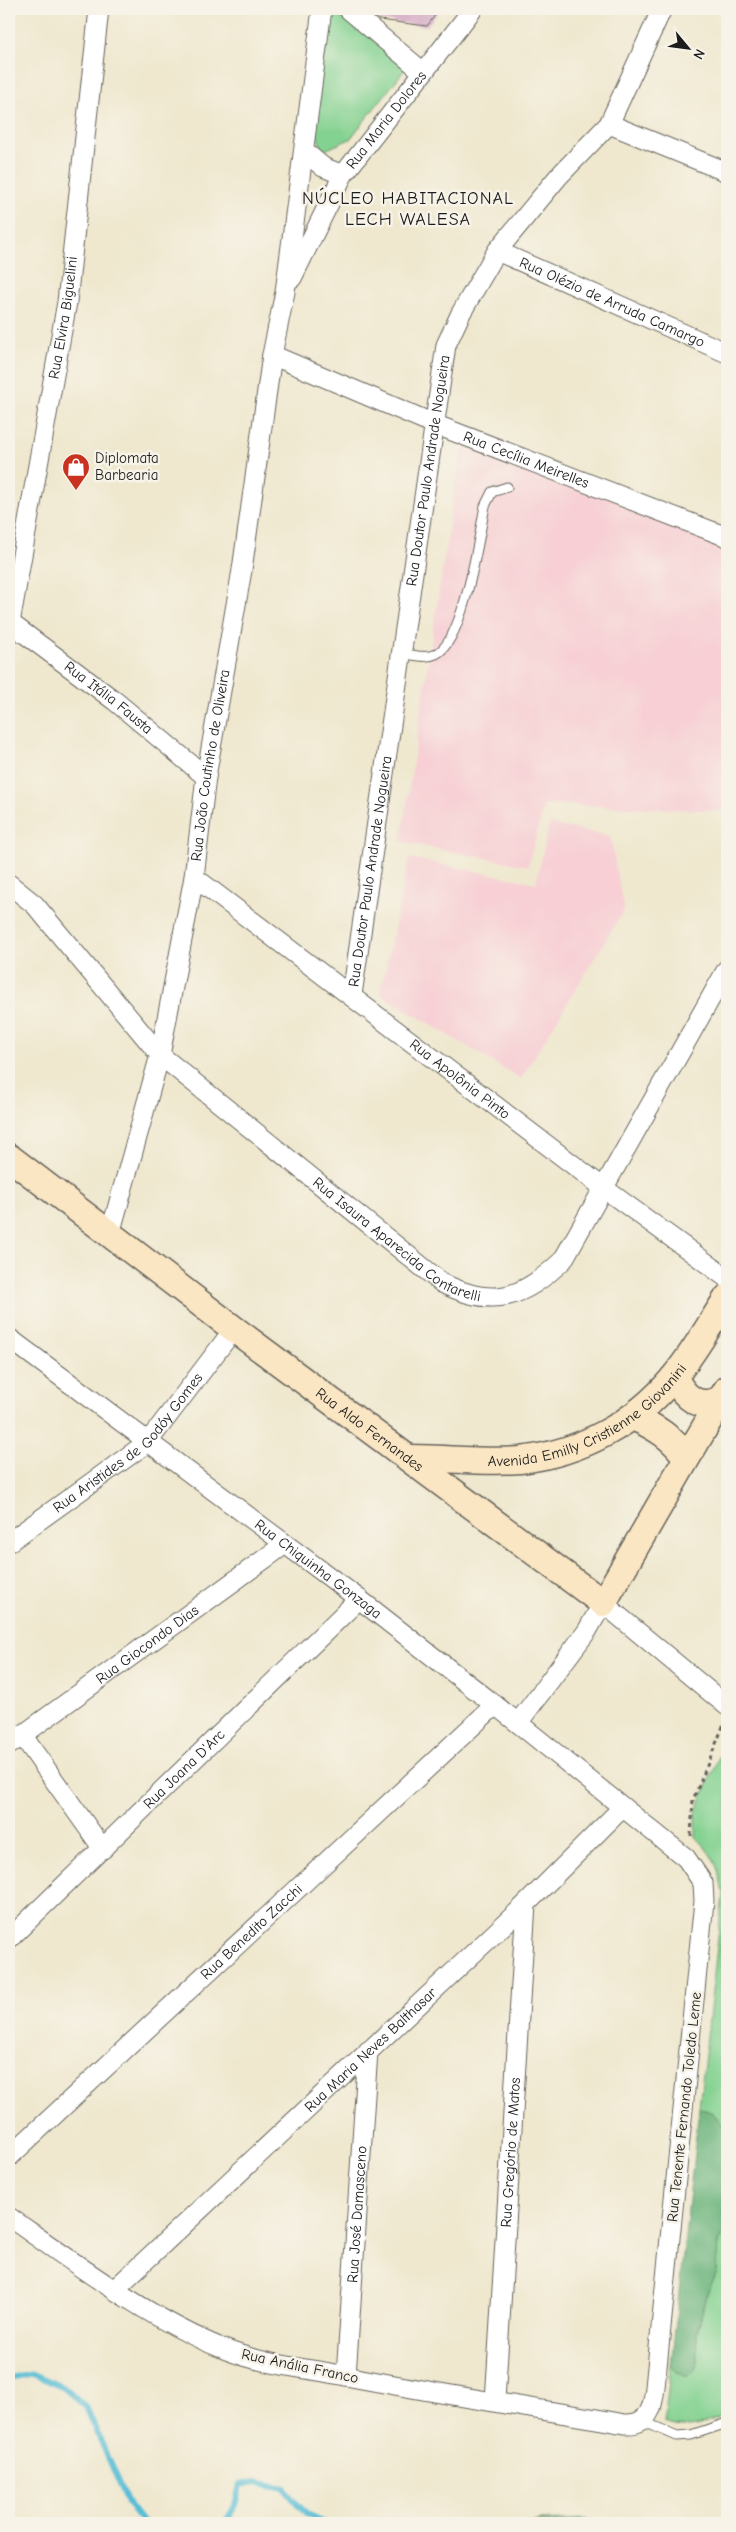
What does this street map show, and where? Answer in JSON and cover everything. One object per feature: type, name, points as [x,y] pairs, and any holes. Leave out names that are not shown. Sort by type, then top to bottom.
[{"type":"street","name":"Rua Elvira Biguelini","points":[[10,622],[67,302],[99,9]]},
{"type":"street","points":[[285,292],[322,9]]},
{"type":"street","points":[[348,9],[423,72]]},
{"type":"street","name":"Rua Maria Dolores","points":[[285,292],[343,175],[474,9]]},
{"type":"street","name":"Rua Doutor Paulo Andrade Nogueira","points":[[352,995],[446,345],[461,313],[497,251],[558,177],[609,124],[662,9]]},
{"type":"street","points":[[609,124],[727,172]]},
{"type":"street","points":[[304,151],[313,161],[343,175]]},
{"type":"street","name":"Rua Olézio de Arruda Camargo","points":[[497,251],[727,353]]},
{"type":"street","name":"Rua João Coutinho de Oliveira","points":[[110,1234],[160,1055],[194,877],[206,777],[242,570],[272,355],[285,292]]},
{"type":"street","name":"Rua Cecília Meirelles","points":[[272,355],[434,424],[727,537]]},
{"type":"street","name":"Rua Itália Fausta","points":[[10,622],[115,701],[206,777]]},
{"type":"street","name":"Rua Apolônia Pinto","points":[[194,877],[727,1278]]},
{"type":"street","name":"Rua Isaura Aparecida Contarelli","points":[[9,884],[35,905],[160,1055],[442,1283],[465,1294],[507,1296],[525,1290],[544,1278],[563,1260],[727,969]]},
{"type":"street","name":"Rua Aldo Fernandes","points":[[9,1157],[234,1329],[603,1603],[727,1706]]},
{"type":"street","name":"Avenida Emilly Cristienne Giovanini","points":[[409,1458],[518,1460],[564,1452],[599,1438],[633,1417],[674,1378],[727,1298]]},
{"type":"street","name":"Rua Aristides de Godóy Gomes","points":[[9,1542],[148,1442],[234,1329]]},
{"type":"street","name":"Rua Chiquinha Gonzaga","points":[[9,1338],[359,1599],[518,1723],[622,1808]]},
{"type":"street","points":[[674,1378],[680,1389],[699,1403],[710,1405],[724,1394]]},
{"type":"street","points":[[518,1723],[582,1638],[724,1394]]},
{"type":"street","points":[[633,1417],[663,1432],[677,1444],[686,1457]]},
{"type":"street","name":"Rua Giocondo Dias","points":[[16,1740],[285,1544]]},
{"type":"street","name":"Rua Joana D'Arc","points":[[9,1939],[359,1599]]},
{"type":"street","name":"Rua Benedito Zacchi","points":[[9,2156],[495,1706]]},
{"type":"street","points":[[16,1740],[103,1849]]},
{"type":"street","name":"Rua Tenente Fernando Toledo Leme","points":[[622,1808],[686,1858],[703,1883],[704,1900],[656,2377],[651,2410],[634,2423]]},
{"type":"street","name":"Rua Maria Neves Balthasar","points":[[115,2289],[526,1904],[622,1808]]},
{"type":"street","name":"Rua Gregório de Matos","points":[[495,2401],[526,1904]]},
{"type":"street","name":"Rua José Damasceno","points":[[346,2376],[368,2051]]},
{"type":"street","name":"Rua Anália Franco","points":[[9,2217],[115,2289],[175,2326],[225,2350],[266,2362],[421,2391],[634,2423]]},
{"type":"lane","points":[[402,653],[426,657],[444,649],[463,609],[485,506],[492,492],[507,487]]},
{"type":"lane","points":[[634,2423],[677,2436],[691,2435],[727,2423]]},
{"type":"path","points":[[686,1858],[691,1836],[693,1800],[727,1716]]},
{"type":"shaded area","points":[[465,443],[727,541],[727,811],[544,804],[528,866],[401,842],[459,460]]},
{"type":"shaded area","points":[[549,824],[610,836],[624,910],[521,1079],[380,994],[409,858],[536,883]]},
{"type":"green space","points":[[329,9],[337,9],[406,68],[350,139],[323,151],[312,122]]},
{"type":"green space","points":[[727,1749],[727,2125],[723,2125],[713,2113],[699,2108],[723,1893],[715,1862],[696,1838],[696,1812],[720,1754]]},
{"type":"green space","points":[[699,2108],[713,2113],[723,2125],[727,2125],[727,2229],[718,2242],[716,2271],[705,2299],[697,2334],[698,2363],[694,2371],[686,2376],[677,2372],[671,2365]]},
{"type":"green space","points":[[727,2229],[727,2415],[696,2426],[673,2426],[664,2423],[671,2365],[677,2372],[698,2363],[697,2334],[705,2299],[716,2271],[718,2242]]},
{"type":"green space","points":[[584,2519],[593,2523],[533,2523],[540,2521]]},
{"type":"building","points":[[375,9],[440,9],[427,26],[379,20],[375,17]]},
{"type":"waterway","points":[[9,2379],[33,2374],[63,2387],[86,2407],[129,2505],[143,2523]]},
{"type":"waterway","points":[[225,2523],[235,2506],[240,2485],[256,2482],[284,2488],[307,2515],[325,2523]]},
{"type":"place","name":"Diplomata Barbearia","points":[[76,491]]},
{"type":"district","name":"NÚCLEO HABITACIONAL LECH WALESA","points":[[408,208]]}]
